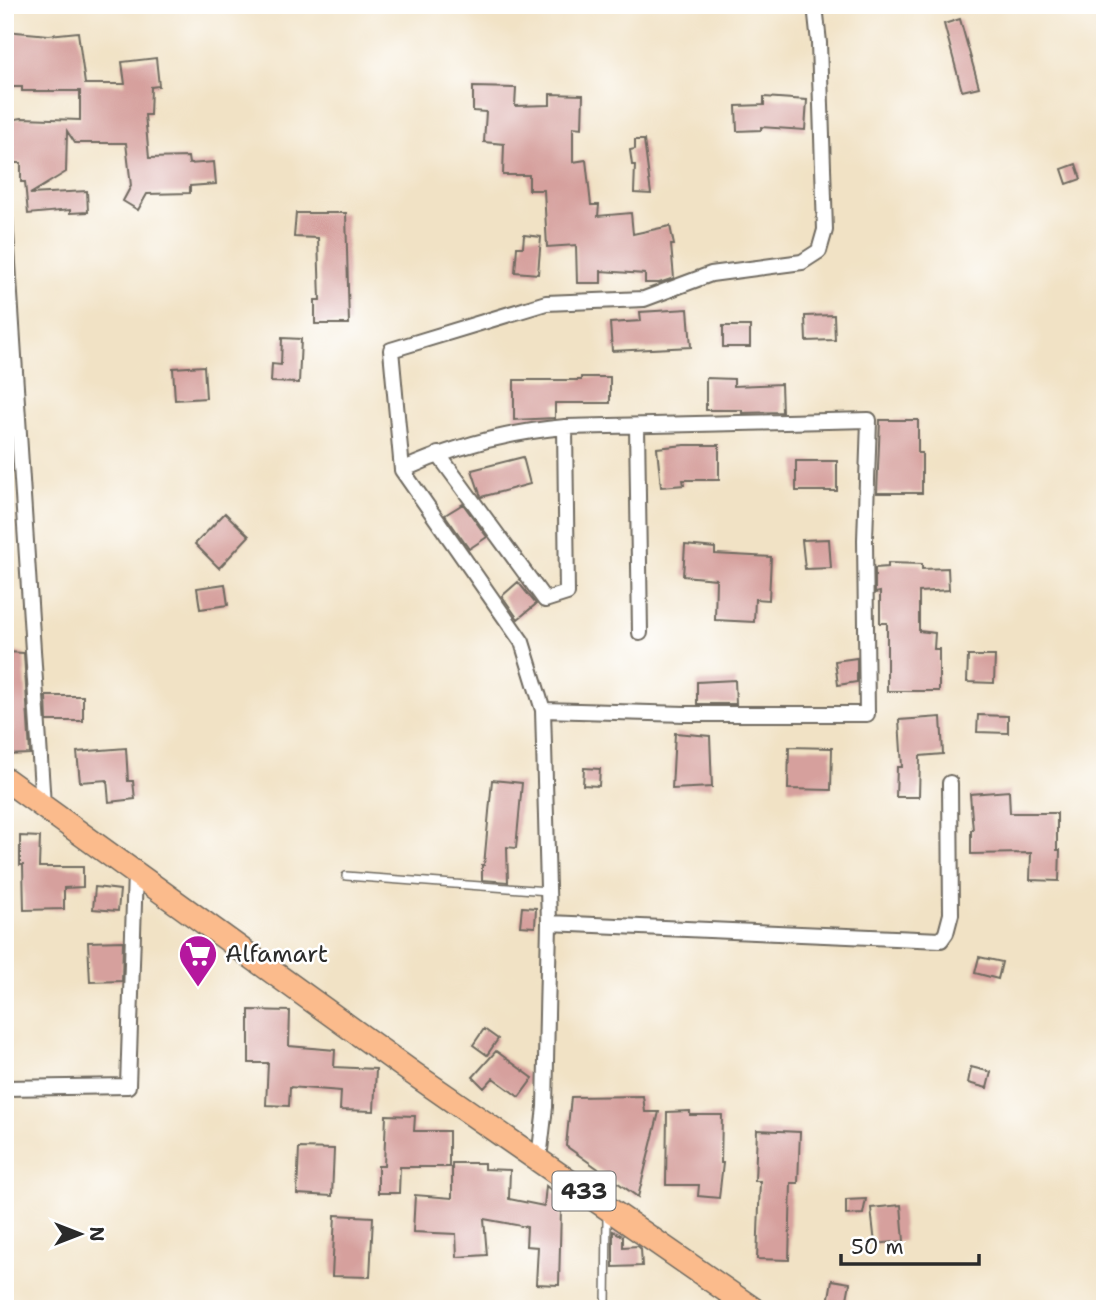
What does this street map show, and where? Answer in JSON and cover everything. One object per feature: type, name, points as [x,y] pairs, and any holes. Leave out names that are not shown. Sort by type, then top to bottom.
[{"type":"main road","name":"433","points":[[5,779],[414,1074],[753,1309]]},
{"type":"street","points":[[539,1159],[545,1107],[549,923],[543,710],[522,642],[402,470],[391,350],[547,303],[644,299],[711,275],[802,262],[819,251],[825,230],[815,5]]},
{"type":"street","points":[[5,217],[43,806]]},
{"type":"street","points":[[402,470],[438,454],[530,430],[869,420],[865,540],[867,714],[686,714],[543,710]]},
{"type":"street","points":[[637,426],[640,633]]},
{"type":"street","points":[[438,454],[545,600],[567,593],[565,427]]},
{"type":"street","points":[[549,923],[941,940],[947,933],[951,914],[950,783]]},
{"type":"street","points":[[5,1088],[128,1086],[135,872]]},
{"type":"lane","points":[[346,876],[549,891]]},
{"type":"lane","points":[[606,1309],[607,1207]]},
{"type":"building","points":[[960,19],[979,87],[962,91],[944,24]]},
{"type":"building","points":[[5,31],[49,35],[78,32],[85,84],[125,84],[122,62],[156,58],[159,86],[151,87],[150,115],[145,115],[149,158],[188,157],[189,164],[214,162],[216,184],[190,186],[190,193],[147,194],[138,210],[123,201],[131,186],[126,143],[75,143],[67,131],[66,172],[30,194],[87,191],[88,212],[70,213],[70,210],[28,214],[25,182],[21,182],[21,163],[5,163],[5,149],[10,149],[9,120],[80,120],[80,91],[22,91],[22,87],[5,84]]},
{"type":"building","points":[[473,87],[516,88],[515,106],[550,105],[550,94],[583,95],[582,128],[573,127],[573,162],[586,160],[591,205],[599,205],[598,216],[631,213],[633,234],[670,226],[674,245],[671,245],[674,278],[659,283],[645,283],[645,274],[601,271],[601,283],[577,283],[576,245],[547,247],[544,190],[529,190],[529,175],[503,175],[504,144],[484,142],[486,112],[473,111]]},
{"type":"building","points":[[764,97],[807,100],[805,130],[761,127],[761,130],[737,131],[736,106],[764,105]]},
{"type":"building","points":[[635,140],[644,140],[651,194],[634,193],[635,165],[632,165],[630,150],[635,149]]},
{"type":"building","points":[[1076,164],[1081,179],[1067,184],[1062,169]]},
{"type":"building","points":[[296,213],[346,213],[349,324],[315,324],[315,300],[320,300],[318,238],[294,237]]},
{"type":"building","points":[[524,235],[541,237],[538,274],[515,272],[517,247],[523,247]]},
{"type":"building","points":[[688,309],[691,347],[612,351],[610,323],[641,321],[640,312]]},
{"type":"building","points":[[834,315],[835,340],[806,341],[805,316]]},
{"type":"building","points":[[723,326],[750,326],[750,347],[723,347]]},
{"type":"building","points":[[282,338],[301,339],[299,383],[271,382],[272,364],[281,365]]},
{"type":"building","points":[[204,366],[206,398],[175,400],[173,368]]},
{"type":"building","points":[[581,377],[610,377],[610,403],[555,403],[555,418],[514,420],[514,380],[581,380]]},
{"type":"building","points":[[706,378],[734,379],[734,386],[781,384],[782,412],[706,410]]},
{"type":"building","points":[[880,420],[918,420],[918,453],[922,453],[922,493],[877,493]]},
{"type":"building","points":[[719,445],[719,480],[683,480],[684,485],[661,487],[657,448]]},
{"type":"building","points":[[523,457],[530,484],[481,497],[472,470]]},
{"type":"building","points":[[796,461],[837,461],[837,491],[796,491]]},
{"type":"building","points":[[463,504],[487,537],[469,549],[445,515]]},
{"type":"building","points":[[225,513],[249,536],[219,568],[195,544]]},
{"type":"building","points":[[829,539],[831,568],[805,569],[802,540]]},
{"type":"building","points":[[685,545],[715,548],[715,554],[771,557],[769,600],[755,599],[754,622],[715,620],[716,579],[683,576]]},
{"type":"building","points":[[888,563],[922,564],[922,569],[948,568],[949,590],[919,592],[919,631],[935,633],[934,649],[939,649],[939,691],[887,691],[887,623],[880,623],[880,592],[875,593],[875,568],[888,567]]},
{"type":"building","points":[[518,582],[536,604],[518,619],[502,596]]},
{"type":"building","points":[[225,584],[228,605],[200,609],[197,588]]},
{"type":"building","points":[[5,652],[24,653],[30,754],[5,755],[5,733],[13,732],[9,667],[5,667]]},
{"type":"building","points":[[968,656],[995,656],[994,683],[967,682]]},
{"type":"building","points":[[857,658],[857,682],[838,685],[835,661]]},
{"type":"building","points":[[735,680],[736,704],[697,704],[697,682]]},
{"type":"building","points":[[46,696],[83,696],[83,721],[47,721]]},
{"type":"building","points":[[978,715],[1008,716],[1008,733],[977,732]]},
{"type":"building","points":[[941,717],[943,754],[920,756],[919,797],[896,797],[897,767],[902,767],[899,720]]},
{"type":"building","points":[[675,733],[710,736],[712,787],[672,789]]},
{"type":"building","points":[[789,747],[832,748],[831,790],[788,789]]},
{"type":"building","points":[[126,748],[128,781],[133,781],[135,799],[109,802],[107,780],[80,782],[77,752]]},
{"type":"building","points":[[584,768],[600,769],[599,786],[583,785]]},
{"type":"building","points":[[492,780],[522,783],[516,848],[507,847],[508,882],[482,880]]},
{"type":"building","points":[[1009,791],[1010,813],[1057,813],[1059,881],[1030,880],[1031,853],[971,854],[973,830],[970,794]]},
{"type":"building","points":[[20,836],[40,837],[39,867],[83,867],[83,887],[64,888],[64,909],[24,910]]},
{"type":"building","points":[[95,887],[120,890],[118,911],[93,909]]},
{"type":"building","points":[[522,907],[536,908],[535,927],[520,926]]},
{"type":"building","points":[[123,941],[122,981],[90,982],[88,942]]},
{"type":"building","points":[[979,957],[1002,962],[998,979],[975,973]]},
{"type":"building","points":[[249,1010],[290,1011],[289,1046],[335,1050],[334,1067],[376,1069],[374,1111],[340,1110],[341,1091],[290,1087],[289,1106],[266,1105],[268,1063],[249,1063]]},
{"type":"building","points":[[484,1029],[498,1039],[487,1055],[473,1045]]},
{"type":"building","points":[[496,1051],[533,1078],[519,1097],[493,1078],[484,1088],[473,1077]]},
{"type":"building","points":[[971,1067],[991,1072],[987,1088],[968,1083]]},
{"type":"building","points":[[643,1096],[645,1112],[659,1112],[638,1197],[566,1146],[571,1097]]},
{"type":"building","points":[[690,1111],[690,1115],[722,1115],[723,1163],[719,1198],[698,1196],[699,1185],[666,1185],[667,1112]]},
{"type":"building","points":[[386,1115],[415,1116],[414,1131],[449,1131],[449,1167],[400,1167],[399,1193],[378,1193],[378,1166],[384,1166]]},
{"type":"building","points":[[757,1130],[800,1132],[798,1183],[791,1183],[789,1260],[757,1259],[760,1181],[755,1181]]},
{"type":"building","points":[[299,1148],[334,1149],[332,1196],[297,1194]]},
{"type":"building","points":[[452,1163],[484,1163],[484,1169],[510,1170],[509,1199],[544,1206],[546,1186],[560,1197],[559,1285],[536,1284],[538,1247],[526,1246],[527,1227],[484,1219],[487,1255],[457,1257],[456,1234],[413,1232],[415,1195],[452,1198]]},
{"type":"building","points":[[866,1199],[863,1214],[846,1215],[846,1200]]},
{"type":"building","points":[[901,1205],[904,1241],[875,1244],[871,1208]]},
{"type":"building","points":[[335,1215],[373,1217],[370,1277],[332,1276]]},
{"type":"building","points":[[613,1231],[623,1236],[623,1247],[638,1246],[641,1249],[642,1266],[613,1267]]},
{"type":"building","points":[[832,1280],[850,1283],[845,1309],[827,1309]]},
{"type":"place","name":"Alfamart","points":[[198,988]]}]
